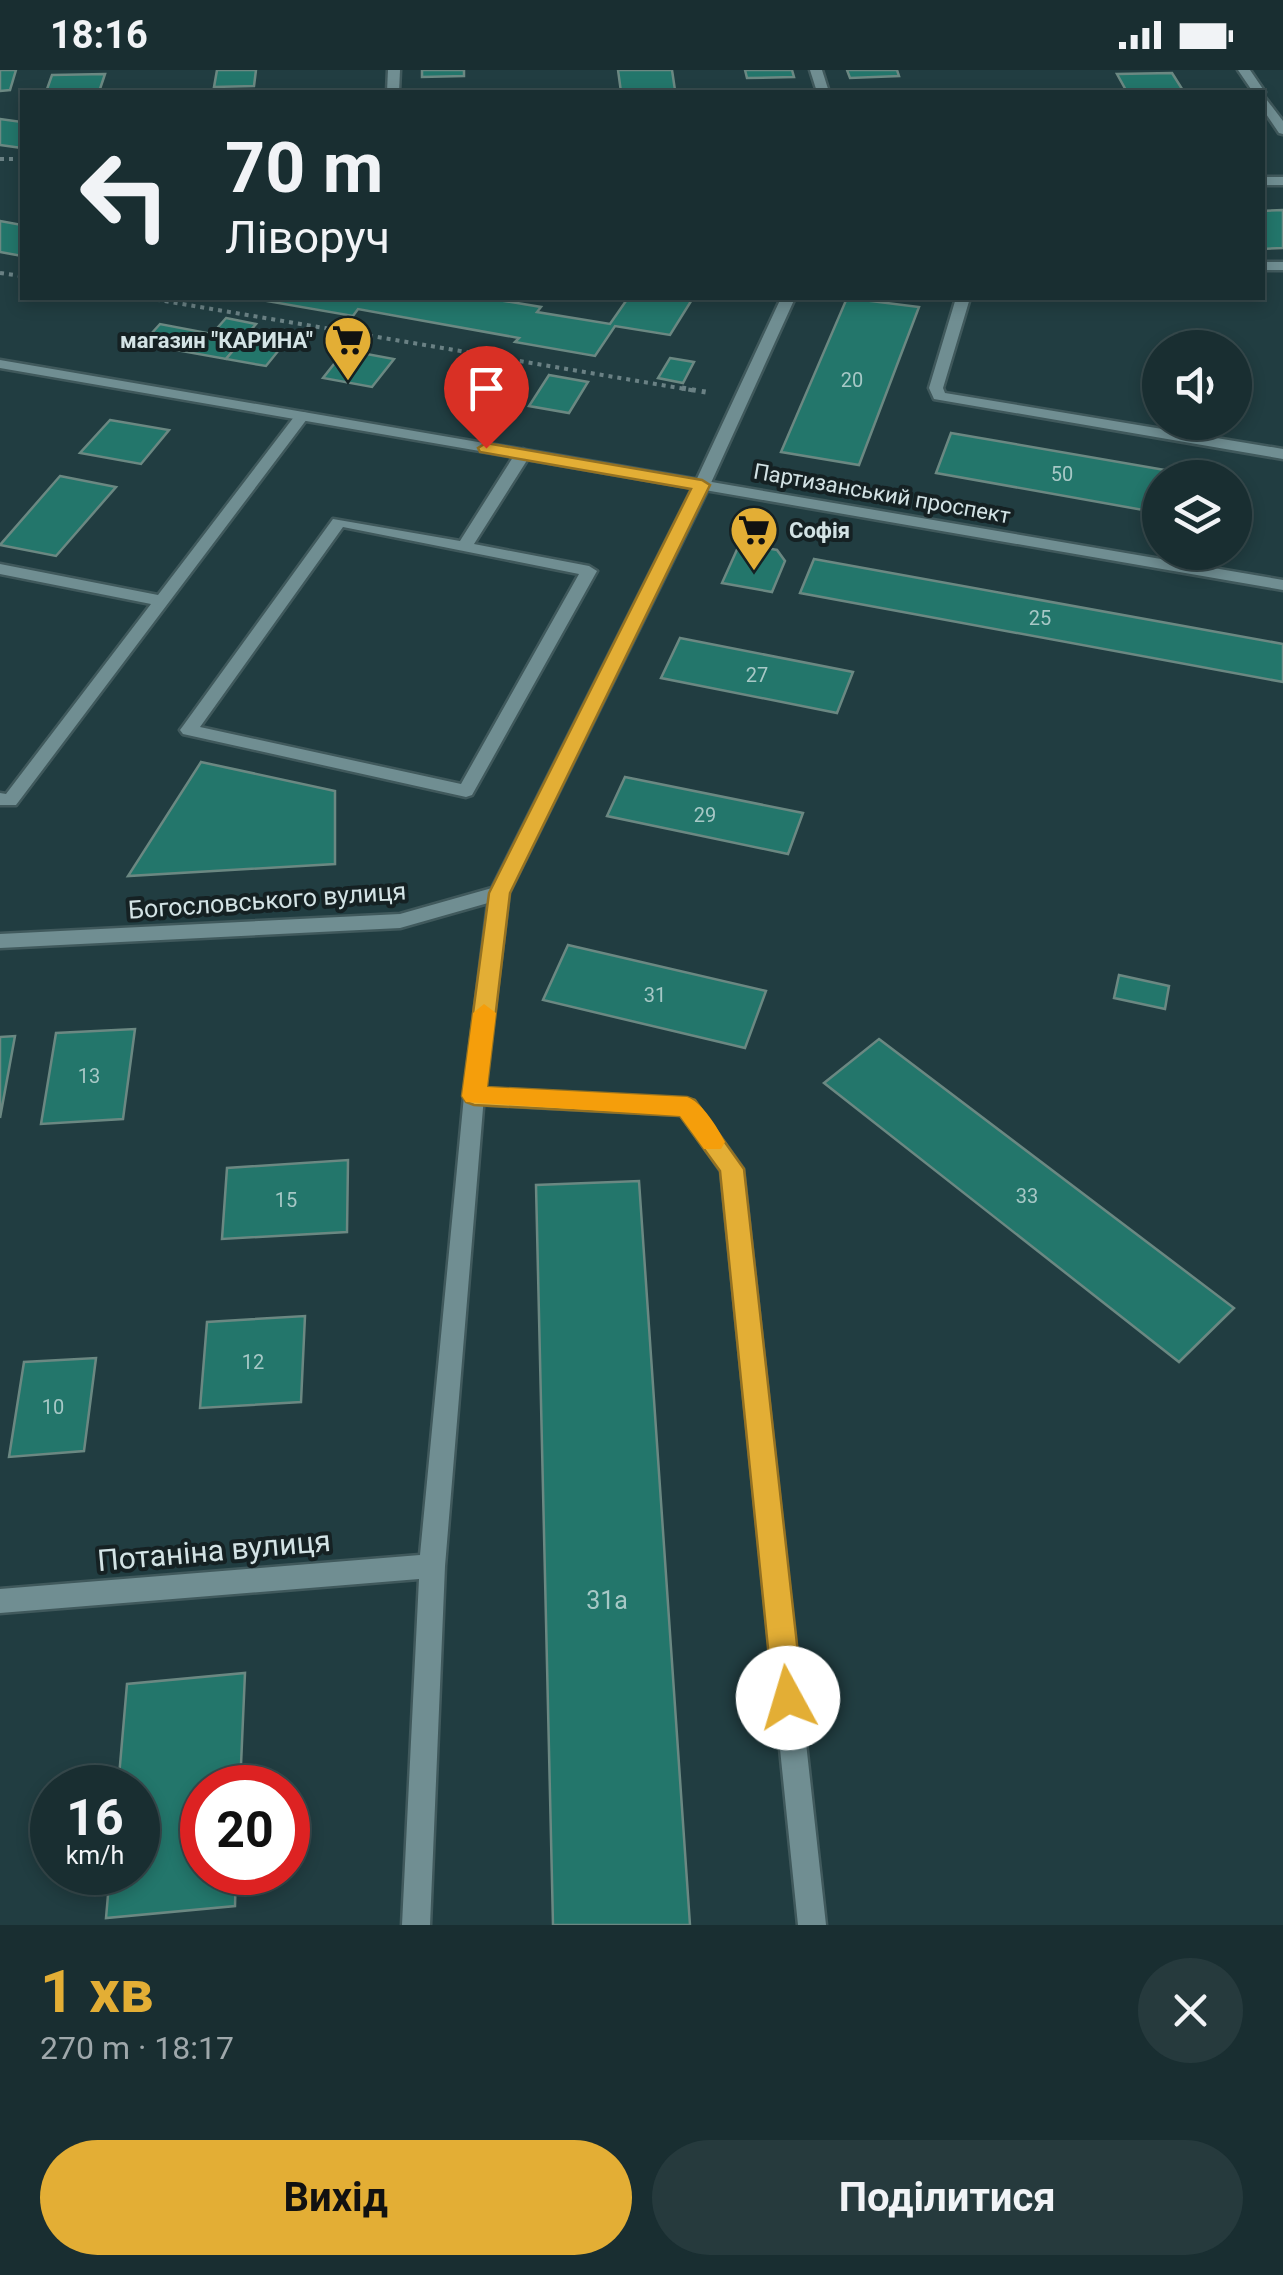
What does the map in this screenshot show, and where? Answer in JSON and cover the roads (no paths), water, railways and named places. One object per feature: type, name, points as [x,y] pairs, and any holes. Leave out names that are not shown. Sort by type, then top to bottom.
[{"type":"street","points":[[1265,102],[1283,130]]},
{"type":"street","points":[[416,1925],[432,1566],[474,1096],[500,893],[702,485],[787,300]]},
{"type":"street","points":[[962,300],[936,388],[938,396],[1283,454]]},
{"type":"street","name":"Партизанський проспект","points":[[0,364],[1283,584]]},
{"type":"street","points":[[0,799],[10,802],[302,416]]},
{"type":"street","points":[[464,547],[523,454]]},
{"type":"street","points":[[338,522],[464,547],[589,571],[466,791],[188,730],[338,522]]},
{"type":"street","points":[[0,569],[162,601]]},
{"type":"street","name":"Богословського вулиця","points":[[0,941],[400,921],[500,893]]},
{"type":"street","points":[[474,1096],[687,1107],[732,1169],[812,1925]]},
{"type":"street","name":"Потаніна вулиця","points":[[0,1601],[432,1566]]},
{"type":"place","name":"магазин \"КАРИНА\"","points":[[348,382]]},
{"type":"place","name":"Софія","points":[[754,572]]}]
